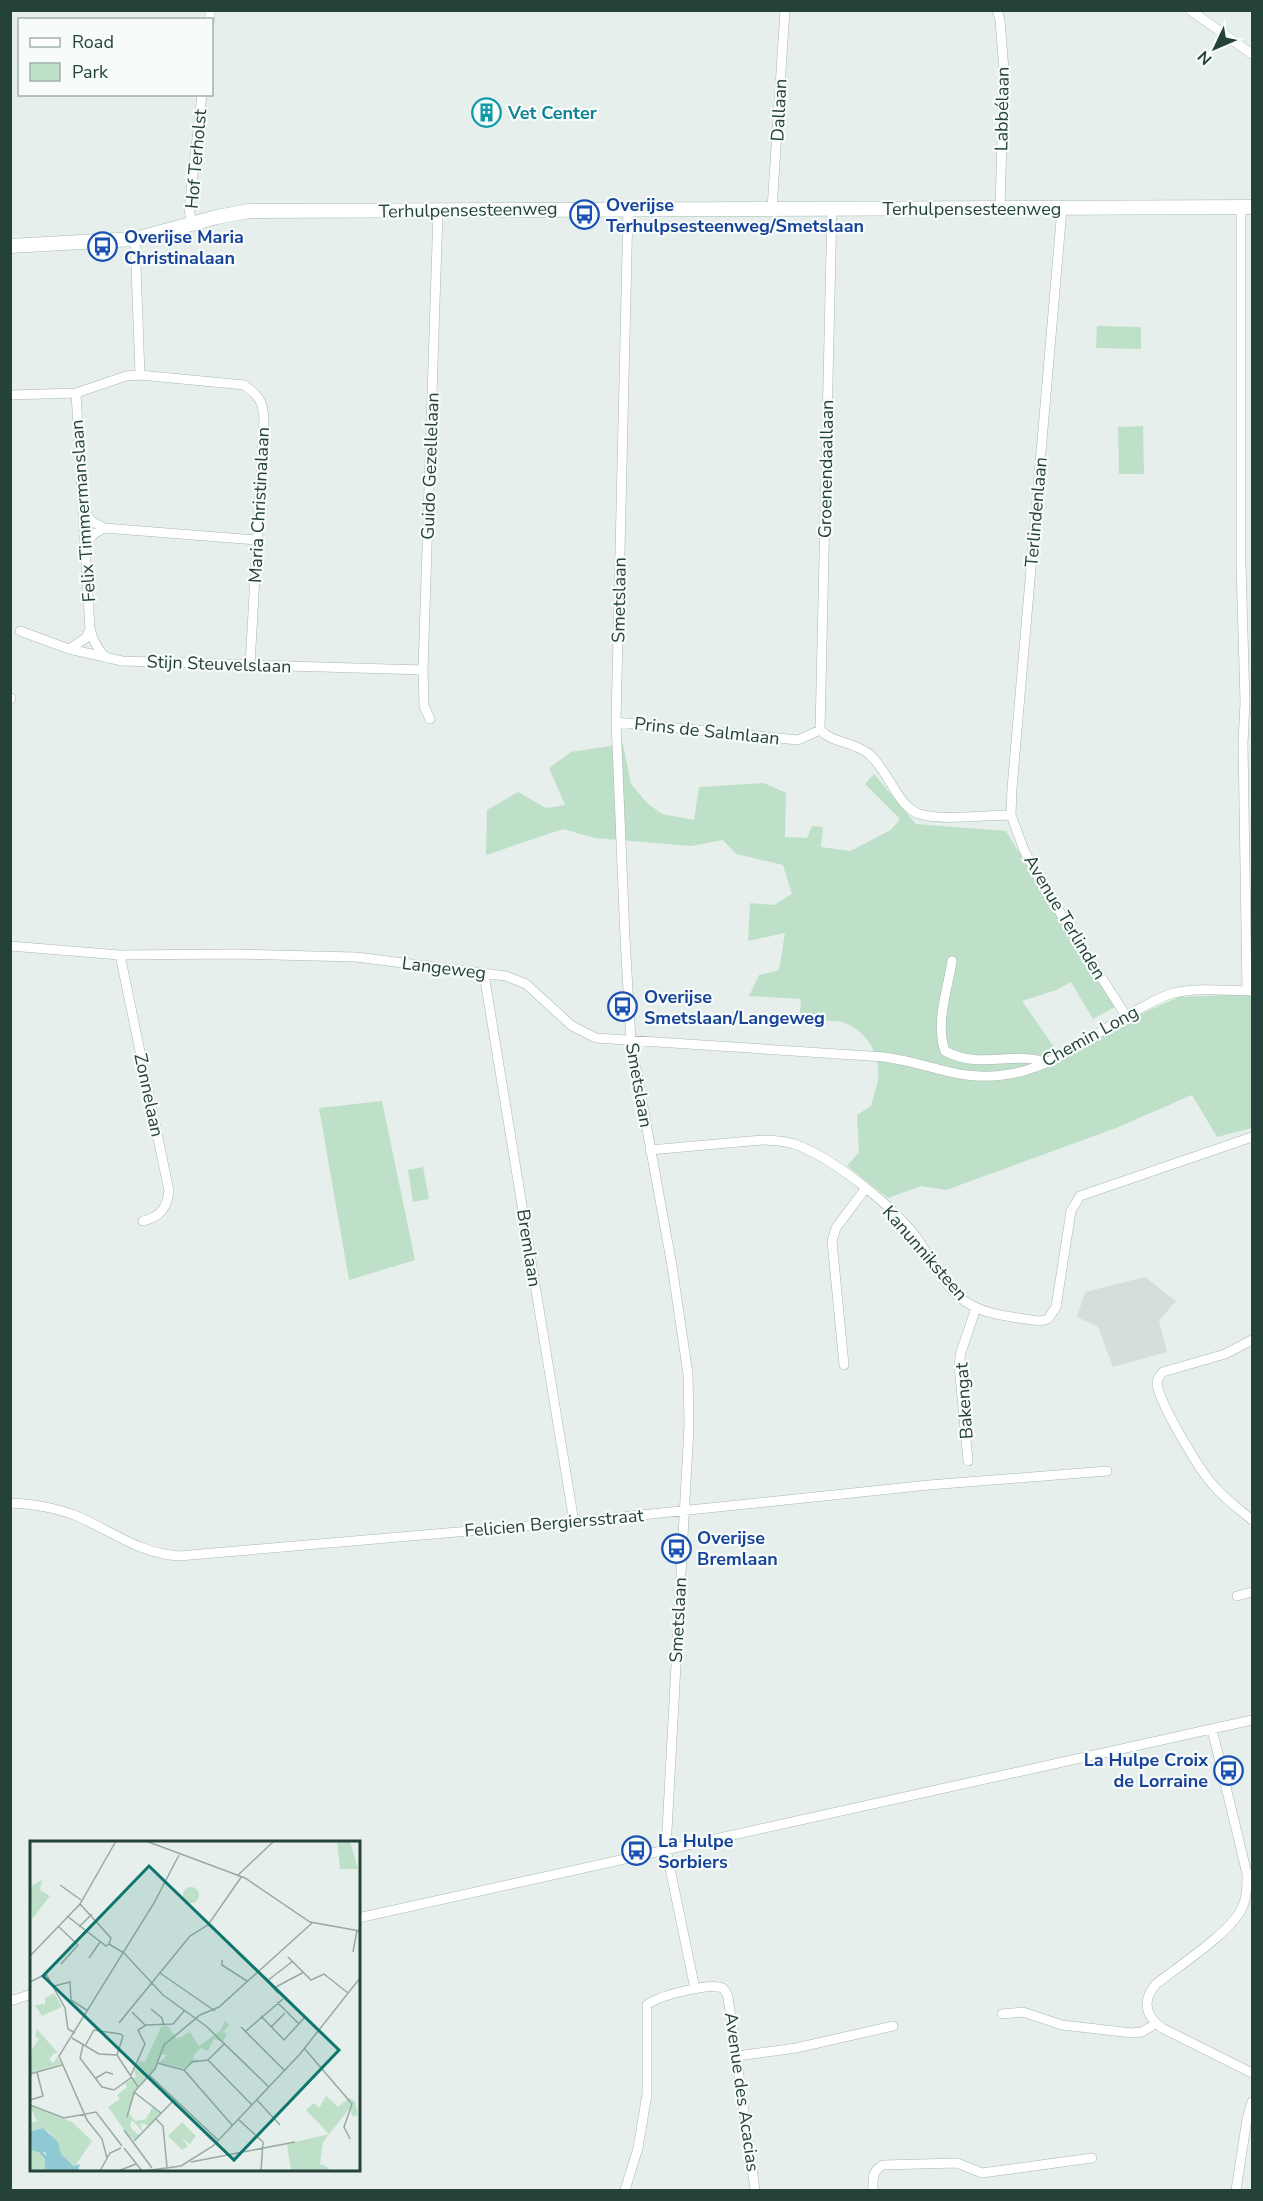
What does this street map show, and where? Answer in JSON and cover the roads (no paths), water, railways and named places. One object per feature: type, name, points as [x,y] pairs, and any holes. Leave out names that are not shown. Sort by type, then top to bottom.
[{"type":"main road","name":"Terhulpensesteenweg","points":[[10,246],[135,239],[217,217],[249,211],[1247,207]]},
{"type":"street","name":"Dallaan","points":[[772,209],[784,10]]},
{"type":"street","name":"Labbélaan","points":[[997,10],[1000,20],[1004,70],[1000,208]]},
{"type":"street","points":[[1190,10],[1252,54]]},
{"type":"street","name":"Hof Terholst","points":[[192,224],[189,209],[202,96]]},
{"type":"street","points":[[1247,207],[1240,565],[1249,702],[1243,743],[1250,991]]},
{"type":"street","name":"Groenendaallaan","points":[[820,730],[832,208]]},
{"type":"street","name":"Smetslaan","points":[[628,209],[616,722],[620,831],[631,1041],[672,1266],[688,1374],[689,1426],[666,1849],[695,1989]]},
{"type":"street","name":"Terlindenlaan","points":[[1011,814],[1062,209]]},
{"type":"street","name":"Guido Gezellelaan","points":[[430,719],[424,706],[423,669],[438,212]]},
{"type":"street","points":[[135,239],[140,375]]},
{"type":"street","name":"Maria Christinalaan","points":[[10,396],[55,392],[76,393],[126,376],[140,375],[244,386],[258,395],[263,405],[264,418],[250,665]]},
{"type":"street","name":"Felix Timmermanslaan","points":[[76,393],[90,629],[92,640],[98,651],[106,658]]},
{"type":"street","points":[[84,512],[93,522],[104,528],[257,540]]},
{"type":"street","points":[[85,544],[94,534],[104,528]]},
{"type":"street","name":"Felix Timmermanslaan","points":[[69,649],[86,638],[90,629]]},
{"type":"street","name":"Stijn Steuvelslaan","points":[[21,631],[69,649],[122,661],[423,669]]},
{"type":"street","name":"Prins de Salmlaan","points":[[616,722],[798,740],[820,730]]},
{"type":"street","points":[[820,730],[828,738],[854,746],[877,761],[904,803],[916,813],[930,817],[1011,814]]},
{"type":"street","name":"Avenue Terlinden","points":[[1011,814],[1020,841],[1040,881],[1126,1016]]},
{"type":"street","name":"Langeweg","points":[[10,946],[120,955],[234,954],[356,957],[439,967],[506,976],[526,984],[572,1026],[597,1038],[856,1056]]},
{"type":"street","name":"Zonnelaan","points":[[120,955],[169,1191],[168,1202],[164,1209],[152,1219],[143,1221]]},
{"type":"street","points":[[952,961],[942,1025],[941,1039],[945,1051],[984,1061],[1035,1058],[1046,1062]]},
{"type":"street","name":"Bremlaan","points":[[484,974],[574,1522]]},
{"type":"street","name":"Chemin Long","points":[[856,1056],[898,1059],[949,1074],[982,1077],[1011,1074],[1034,1068],[1056,1058],[1155,1000],[1174,993],[1193,990],[1250,991]]},
{"type":"street","name":"Kanunniksteen","points":[[650,1150],[762,1140],[779,1140],[800,1146],[820,1156],[865,1189],[890,1211],[914,1235],[954,1291],[964,1301],[986,1312],[1040,1321],[1048,1319],[1056,1307],[1071,1211],[1080,1196],[1252,1137]]},
{"type":"street","points":[[844,1365],[832,1241],[836,1228],[865,1189]]},
{"type":"street","name":"Bakengat","points":[[968,1461],[959,1365],[976,1308]]},
{"type":"street","points":[[1252,1340],[1225,1354],[1163,1372],[1158,1377],[1157,1384],[1167,1408],[1202,1472],[1226,1498],[1252,1520]]},
{"type":"street","name":"Felicien Bergiersstraat","points":[[10,1503],[23,1503],[59,1510],[77,1516],[149,1551],[179,1556],[574,1522],[929,1485],[1107,1472]]},
{"type":"street","points":[[1238,1596],[1252,1592]]},
{"type":"street","points":[[360,1918],[1252,1720]]},
{"type":"street","points":[[1212,1729],[1247,1874],[1247,1895],[1242,1909],[1223,1932],[1149,1992],[1146,2002],[1148,2014],[1155,2024],[1252,2073]]},
{"type":"street","name":"Avenue des Acacias","points":[[695,1989],[717,1986],[724,1989],[728,1997],[755,2190]]},
{"type":"street","points":[[625,2190],[638,2148],[647,2094],[647,2005],[651,2001],[695,1989]]},
{"type":"street","points":[[10,2001],[30,1995]]},
{"type":"street","points":[[1002,2014],[1023,2012],[1062,2025],[1132,2033],[1143,2032],[1155,2024]]},
{"type":"street","points":[[737,2056],[796,2048],[893,2026]]},
{"type":"street","points":[[1236,2190],[1247,2119],[1252,2102]]},
{"type":"street","points":[[873,2190],[873,2176],[883,2165],[957,2163],[982,2173],[1092,2158]]},
{"type":"place","name":"Vet Center","points":[[487,113]]},
{"type":"place","name":"Overijse Terhulpsesteenweg/Smetslaan","points":[[585,215]]},
{"type":"place","name":"Overijse Maria Christinalaan","points":[[103,247]]},
{"type":"place","name":"Overijse Smetslaan/Langeweg","points":[[623,1007]]},
{"type":"place","name":"Overijse Bremlaan","points":[[676,1548]]},
{"type":"place","name":"La Hulpe Croix de Lorraine","points":[[1229,1770]]},
{"type":"place","name":"La Hulpe Sorbiers","points":[[637,1851]]}]
